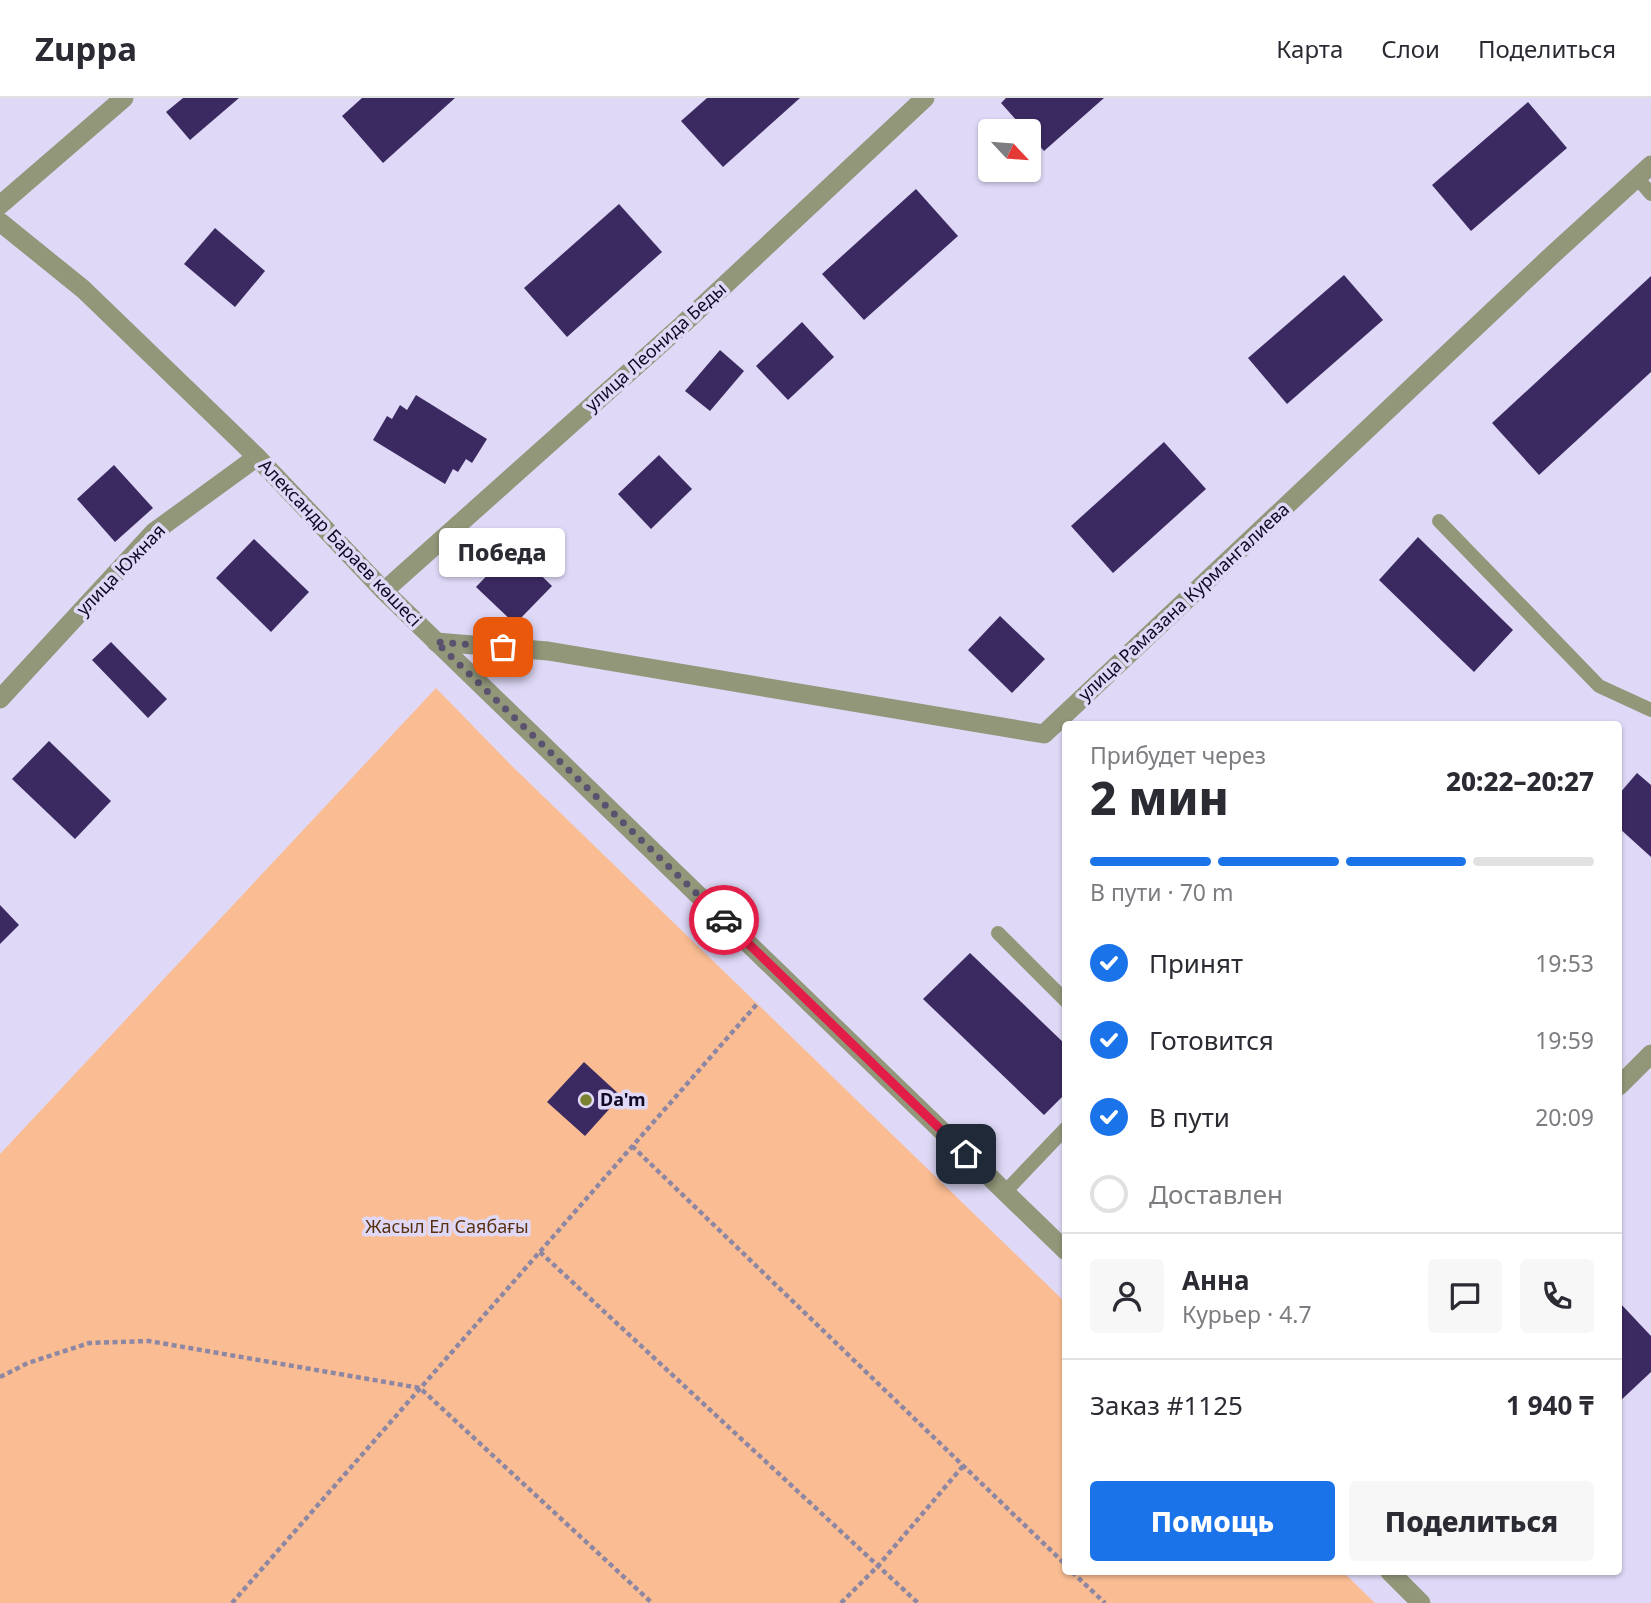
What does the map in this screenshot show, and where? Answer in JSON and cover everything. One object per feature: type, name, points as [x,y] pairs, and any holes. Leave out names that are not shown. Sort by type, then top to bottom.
[{"type":"street","points":[[0,205],[124,98]]},
{"type":"street","name":"улица Леонида Беды","points":[[384,591],[682,325],[925,98]]},
{"type":"street","name":"улица Рамазана Курмангалиева","points":[[1068,721],[1644,172]]},
{"type":"street","name":"Александр Бараев көшесі","points":[[0,222],[83,289],[257,457],[436,642],[1062,1247]]},
{"type":"street","name":"улица Южная","points":[[0,699],[154,532],[257,457]]},
{"type":"street","name":"улица Рамазана Курмангалиева","points":[[436,642],[548,651],[1044,734],[1060,729]]},
{"type":"street","points":[[1622,1083],[1651,1054]]},
{"type":"street","points":[[1393,1575],[1420,1603]]},
{"type":"lane","points":[[1644,172],[1651,194]]},
{"type":"lane","points":[[1439,521],[1599,685],[1651,710]]},
{"type":"lane","points":[[998,933],[1062,997]]},
{"type":"lane","points":[[1005,1192],[1062,1132]]},
{"type":"path","points":[[232,1603],[757,1003]]},
{"type":"path","points":[[632,1146],[1062,1561]]},
{"type":"path","points":[[540,1252],[918,1603]]},
{"type":"path","points":[[0,1377],[28,1363],[89,1343],[149,1341],[420,1388],[652,1603]]},
{"type":"path","points":[[841,1603],[878,1566],[963,1466]]},
{"type":"path","points":[[1075,1575],[1105,1603]]},
{"type":"green space","name":"Жасыл Ел Саябағы","points":[[436,688],[512,766],[1062,1299],[1062,1575],[1346,1575],[1375,1603],[0,1603],[0,1154]]},
{"type":"building","points":[[183,98],[239,98],[190,140],[166,112]]},
{"type":"building","points":[[362,98],[455,98],[383,163],[342,116]]},
{"type":"building","points":[[707,98],[800,98],[723,167],[681,121]]},
{"type":"building","points":[[1006,98],[1104,98],[1044,151],[1041,148],[1041,119],[1015,119],[1001,103]]},
{"type":"building","points":[[1528,102],[1567,148],[1471,231],[1432,185]]},
{"type":"building","points":[[916,189],[958,236],[864,320],[822,274]]},
{"type":"building","points":[[619,204],[662,252],[567,337],[524,288]]},
{"type":"building","points":[[215,228],[265,271],[235,307],[184,264]]},
{"type":"building","points":[[1344,275],[1383,320],[1287,404],[1248,358]]},
{"type":"building","points":[[1651,276],[1651,372],[1539,475],[1492,423]]},
{"type":"building","points":[[802,322],[834,357],[788,400],[756,366]]},
{"type":"building","points":[[720,350],[744,371],[710,411],[685,391]]},
{"type":"building","points":[[416,395],[487,439],[472,463],[466,459],[458,472],[453,469],[445,484],[373,440],[387,416],[392,419],[400,405],[407,410]]},
{"type":"building","points":[[1164,442],[1206,489],[1113,573],[1071,526]]},
{"type":"building","points":[[659,455],[692,489],[651,529],[618,494]]},
{"type":"building","points":[[114,465],[153,508],[115,542],[77,499]]},
{"type":"building","points":[[1418,537],[1513,630],[1474,672],[1379,580]]},
{"type":"building","points":[[254,539],[309,592],[271,632],[216,578]]},
{"type":"building","points":[[513,548],[552,586],[515,624],[476,587]]},
{"type":"building","points":[[1000,616],[1045,659],[1012,693],[968,650]]},
{"type":"building","points":[[111,642],[167,699],[148,718],[92,660]]},
{"type":"building","points":[[49,741],[111,801],[75,839],[12,779]]},
{"type":"building","points":[[1637,773],[1651,785],[1651,857],[1622,831],[1622,790]]},
{"type":"building","points":[[0,905],[19,925],[0,944]]},
{"type":"building","points":[[970,953],[1062,1041],[1062,1097],[1044,1115],[923,999]]},
{"type":"building","points":[[584,1062],[621,1096],[585,1136],[547,1102]]},
{"type":"building","points":[[1622,1305],[1651,1336],[1651,1372],[1622,1399]]},
{"type":"way so far","points":[[503,647],[436,642],[724,920]]},
{"type":"place","name":"Победа","points":[[503,647]]},
{"type":"place","name":"Da'm","points":[[586,1100]]},
{"type":"route","points":[[724,920],[966,1154]]}]
